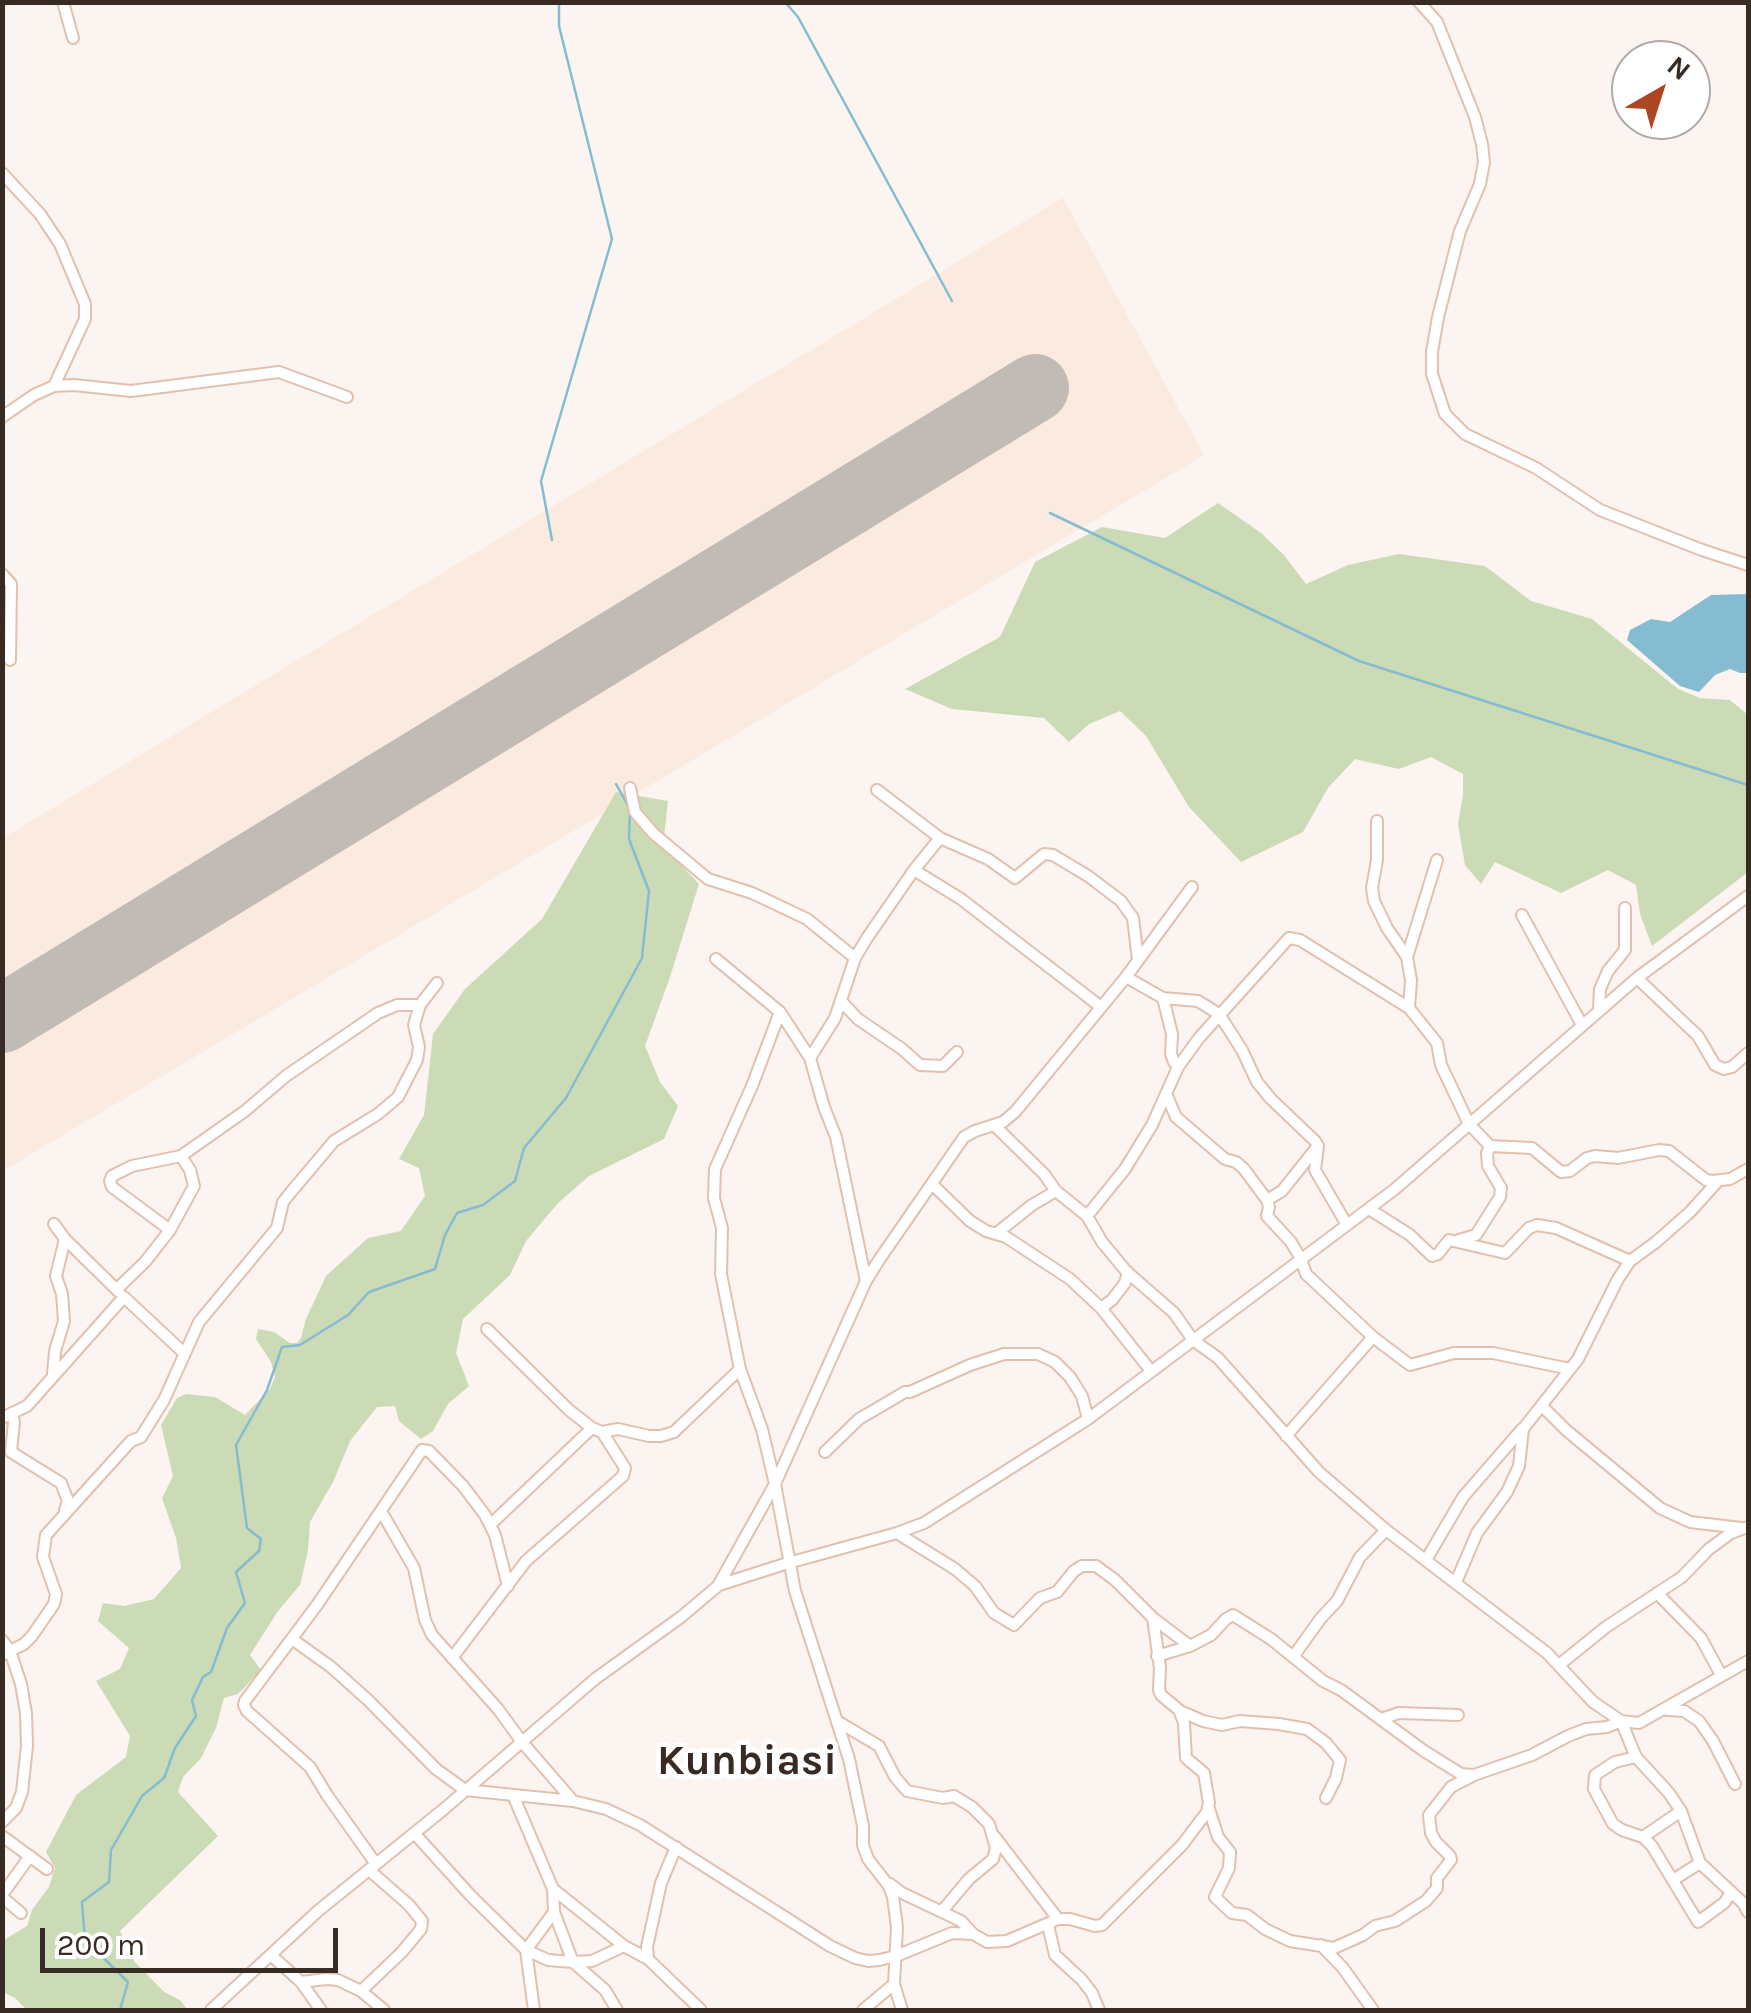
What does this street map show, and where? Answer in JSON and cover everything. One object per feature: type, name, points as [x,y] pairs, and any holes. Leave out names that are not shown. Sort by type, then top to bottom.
[{"type":"street","points":[[62,2],[72,38]]},
{"type":"street","points":[[1419,2],[1437,22],[1475,117],[1484,162],[1480,184],[1460,231],[1432,352],[1432,374],[1445,414],[1465,434],[1536,468],[1600,510],[1748,566]]},
{"type":"street","points":[[2,173],[40,214],[60,244],[85,304],[86,319],[54,386]]},
{"type":"street","points":[[2,417],[54,386],[131,391],[279,372],[346,397]]},
{"type":"street","points":[[2,574],[11,584],[10,660]]},
{"type":"street","points":[[630,788],[635,812],[653,833],[708,879],[806,918],[855,958]]},
{"type":"street","points":[[877,790],[940,838],[988,859],[1015,878],[1044,854],[1053,854],[1088,876],[1121,900],[1133,918],[1138,960]]},
{"type":"street","points":[[1376,821],[1374,901],[1407,956],[1411,980],[1409,1008]]},
{"type":"street","points":[[810,1058],[836,1018],[855,958],[940,838]]},
{"type":"street","points":[[1407,956],[1437,860]]},
{"type":"street","points":[[914,870],[961,899],[1101,1007]]},
{"type":"street","points":[[215,2009],[318,1912],[595,1679],[681,1618],[719,1585],[775,1484],[866,1281],[964,1137],[1004,1122],[1015,1112],[1126,977],[1192,887]]},
{"type":"street","points":[[719,1585],[924,1523],[1088,1419],[1423,1167],[1599,1010],[1748,896]]},
{"type":"street","points":[[1599,1010],[1600,989],[1608,971],[1626,950],[1625,908]]},
{"type":"street","points":[[1522,915],[1582,1025]]},
{"type":"street","points":[[1086,1216],[1125,1169],[1167,1096],[1178,1067],[1218,1014],[1285,940],[1294,938],[1409,1008],[1438,1043],[1440,1065],[1470,1124],[1490,1146],[1532,1148],[1561,1172],[1595,1156],[1618,1158],[1660,1150],[1669,1150],[1706,1180],[1730,1179],[1748,1169]]},
{"type":"street","points":[[716,959],[780,1012],[810,1058],[836,1138],[866,1281]]},
{"type":"street","points":[[1126,977],[1163,998],[1198,1001],[1218,1014],[1257,1082],[1318,1146],[1316,1170],[1346,1225]]},
{"type":"street","points":[[1638,978],[1698,1036],[1715,1065],[1732,1067],[1748,1053]]},
{"type":"street","points":[[6,1653],[32,1636],[54,1604],[56,1594],[45,1568],[46,1534],[131,1441],[141,1437],[164,1400],[199,1322],[277,1228],[283,1202],[291,1192],[334,1141],[398,1097],[416,1060],[419,1047],[414,1026],[420,1005],[436,984]]},
{"type":"street","points":[[1163,998],[1172,1034],[1171,1054],[1178,1067]]},
{"type":"street","points":[[842,1002],[920,1066],[944,1066],[957,1052]]},
{"type":"street","points":[[170,1230],[112,1187],[112,1176],[132,1166],[181,1156],[365,1022],[397,1005],[420,1005]]},
{"type":"street","points":[[780,1012],[715,1169],[713,1183],[722,1228],[722,1274],[740,1369],[762,1429],[775,1484],[794,1591],[859,1799],[868,1860],[902,1893],[961,1921],[987,1942],[1007,1941],[1070,1919],[1102,1925],[1182,1845],[1209,1808]]},
{"type":"street","points":[[1167,1096],[1176,1117],[1225,1158],[1244,1168],[1267,1200],[1268,1216],[1282,1229],[1306,1274],[1410,1365],[1454,1353],[1493,1353],[1570,1370]]},
{"type":"street","points":[[994,1125],[1056,1191],[1086,1216],[1128,1272],[1174,1313],[1193,1340],[1218,1358],[1319,1472],[1559,1666],[1593,1702],[1621,1721],[1636,1757],[1681,1811],[1700,1863],[1747,1907]]},
{"type":"street","points":[[1267,1200],[1282,1191],[1318,1146]]},
{"type":"street","points":[[1369,1209],[1410,1235],[1432,1256],[1445,1243],[1476,1235],[1500,1197],[1501,1188],[1488,1166],[1486,1153],[1490,1146]]},
{"type":"street","points":[[2,1462],[11,1452],[14,1422],[8,1416],[26,1406],[53,1377],[170,1230],[194,1186],[181,1156]]},
{"type":"street","points":[[1426,1560],[1462,1498],[1570,1370],[1630,1261],[1690,1212],[1718,1180]]},
{"type":"street","points":[[932,1184],[970,1222],[1006,1237],[1070,1279],[1100,1308],[1151,1371]]},
{"type":"street","points":[[996,1233],[1056,1191]]},
{"type":"street","points":[[54,1224],[184,1353]]},
{"type":"street","points":[[1453,1240],[1505,1254],[1529,1228],[1537,1225],[1556,1228],[1630,1261]]},
{"type":"street","points":[[53,1377],[55,1350],[64,1321],[56,1276],[65,1239]]},
{"type":"street","points":[[1100,1308],[1112,1300],[1128,1272]]},
{"type":"street","points":[[452,1658],[526,1561],[623,1476],[625,1468],[597,1430],[568,1410],[487,1329]]},
{"type":"street","points":[[1286,1436],[1373,1336]]},
{"type":"street","points":[[825,1452],[859,1419],[905,1392],[1004,1354],[1038,1354],[1055,1362],[1082,1396],[1088,1419]]},
{"type":"street","points":[[490,1525],[597,1430],[618,1429],[649,1436],[674,1432],[740,1369]]},
{"type":"street","points":[[1542,1406],[1660,1508],[1690,1522],[1745,1527]]},
{"type":"street","points":[[1456,1582],[1476,1534],[1508,1492],[1519,1466],[1522,1429]]},
{"type":"street","points":[[361,1991],[402,1952],[421,1929],[422,1921],[373,1867],[310,1767],[244,1705],[318,1606],[419,1453],[426,1450],[464,1486],[495,1536],[508,1586]]},
{"type":"street","points":[[11,1452],[61,1484],[68,1501],[63,1516]]},
{"type":"street","points":[[381,1511],[414,1568],[432,1635],[573,1801]]},
{"type":"street","points":[[1559,1666],[1606,1626],[1682,1578],[1731,1532],[1745,1527]]},
{"type":"street","points":[[1294,1657],[1337,1602],[1360,1558],[1386,1530]]},
{"type":"street","points":[[897,1533],[976,1586],[989,1609],[1014,1625],[1040,1598],[1057,1592],[1074,1571],[1088,1564],[1103,1570],[1152,1618],[1190,1646]]},
{"type":"street","points":[[1657,1593],[1701,1638],[1721,1675]]},
{"type":"street","points":[[1158,1656],[1211,1636],[1226,1618],[1233,1616],[1271,1639],[1322,1681],[1341,1690],[1424,1751],[1462,1774],[1474,1775]]},
{"type":"street","points":[[1152,1618],[1160,1668],[1159,1690],[1179,1710],[1203,1721],[1307,1729],[1326,1742],[1340,1760],[1326,1798]]},
{"type":"street","points":[[292,1638],[368,1700],[436,1770],[466,1790],[573,1801],[623,1817],[830,1946],[868,1962],[896,1956],[952,1933],[973,1934]]},
{"type":"street","points":[[2,1640],[21,1684],[26,1712],[22,1792],[16,1808],[2,1822]]},
{"type":"street","points":[[1179,1710],[1186,1758],[1204,1773],[1218,1837],[1230,1852],[1229,1868],[1215,1897],[1232,1914],[1247,1915],[1290,1941],[1334,1948],[1375,1926],[1395,1921],[1426,1901],[1437,1888],[1437,1878],[1451,1860],[1431,1833],[1429,1816],[1452,1788],[1568,1736],[1621,1721],[1640,1724],[1748,1662]]},
{"type":"street","points":[[1666,1710],[1684,1712],[1699,1722],[1735,1784]]},
{"type":"street","points":[[1381,1719],[1399,1713],[1458,1715]]},
{"type":"street","points":[[836,1720],[880,1746],[907,1791],[943,1798],[954,1796],[989,1824],[1053,1922],[1054,1955],[1082,1980],[1099,2010]]},
{"type":"street","points":[[1636,1757],[1615,1762],[1595,1775],[1594,1789],[1613,1824],[1643,1837],[1652,1846],[1698,1922],[1724,1903],[1730,1892]]},
{"type":"street","points":[[513,1795],[553,1889],[554,1912],[572,1962],[605,1990],[617,2010]]},
{"type":"street","points":[[1643,1837],[1681,1811]]},
{"type":"street","points":[[414,1833],[470,1896],[526,1950],[548,1960],[572,1962],[592,1960],[624,1946]]},
{"type":"street","points":[[2,1836],[47,1869]]},
{"type":"street","points":[[952,1933],[946,1913],[969,1879],[993,1859],[994,1836]]},
{"type":"street","points":[[648,1959],[661,1882],[676,1847]]},
{"type":"street","points":[[21,1914],[2,1896],[30,1856]]},
{"type":"street","points":[[1672,1880],[1700,1863]]},
{"type":"street","points":[[883,1877],[893,1897],[897,1927],[894,1984],[902,2010]]},
{"type":"street","points":[[553,1889],[624,1946],[648,1959],[701,2010]]},
{"type":"street","points":[[534,2010],[526,1950],[554,1912]]},
{"type":"street","points":[[1320,1945],[1343,1968],[1373,2010]]},
{"type":"street","points":[[272,1956],[301,1982],[321,2010]]},
{"type":"street","points":[[301,1982],[338,1980],[361,1991],[384,2010]]},
{"type":"street","points":[[863,2010],[894,1984]]},
{"type":"shaded area","points":[[1063,198],[1204,455],[3,1171],[3,838]]},
{"type":"green space","points":[[1218,503],[1261,533],[1306,584],[1348,565],[1399,554],[1485,566],[1531,601],[1592,619],[1678,689],[1700,698],[1730,700],[1748,715],[1748,872],[1652,946],[1640,914],[1636,885],[1608,870],[1561,893],[1495,862],[1481,884],[1465,865],[1458,824],[1463,774],[1431,757],[1399,769],[1355,759],[1328,788],[1303,832],[1241,862],[1189,807],[1146,736],[1120,711],[1089,724],[1069,742],[1044,718],[952,709],[905,689],[1000,637],[1035,562],[1102,527],[1165,538]]},
{"type":"green space","points":[[616,792],[668,801],[663,846],[699,884],[645,1046],[660,1082],[678,1106],[664,1139],[589,1176],[558,1203],[526,1241],[510,1275],[463,1319],[456,1353],[469,1386],[448,1404],[433,1431],[421,1439],[399,1421],[395,1406],[377,1407],[350,1441],[310,1522],[300,1585],[250,1655],[261,1670],[238,1694],[224,1698],[216,1728],[201,1758],[183,1777],[178,1792],[218,1836],[120,1931],[134,1961],[188,2010],[27,2010],[3,1992],[2,1941],[27,1926],[32,1910],[49,1887],[55,1868],[46,1852],[76,1795],[126,1757],[130,1736],[96,1681],[120,1669],[129,1648],[98,1621],[103,1603],[124,1606],[154,1599],[181,1568],[176,1538],[162,1498],[173,1476],[161,1425],[177,1398],[186,1394],[215,1397],[245,1415],[270,1389],[275,1377],[271,1362],[256,1339],[258,1329],[297,1343],[326,1276],[368,1238],[401,1231],[425,1196],[419,1168],[399,1159],[424,1115],[433,1034],[465,989],[542,919]]},
{"type":"water","points":[[1748,594],[1748,673],[1730,669],[1715,675],[1699,692],[1680,686],[1627,640],[1630,630],[1651,619],[1670,622],[1711,595]]},
{"type":"waterway","points":[[552,540],[541,481],[612,239],[559,26],[559,2]]},
{"type":"waterway","points":[[785,2],[798,17],[952,301]]},
{"type":"waterway","points":[[1050,513],[1359,661],[1748,785]]},
{"type":"waterway","points":[[120,2010],[128,1982],[85,1940],[82,1902],[109,1882],[111,1850],[142,1796],[164,1778],[175,1748],[196,1716],[192,1700],[203,1677],[211,1672],[227,1628],[245,1603],[236,1572],[259,1551],[261,1539],[247,1528],[236,1445],[267,1390],[282,1347],[300,1345],[348,1315],[369,1292],[435,1269],[445,1235],[457,1213],[483,1205],[515,1181],[524,1148],[566,1098],[642,958],[649,891],[629,839],[630,809],[616,784]]},
{"type":"runway","points":[[2,1019],[1035,388]]},
{"type":"district","name":"Kunbiasi","points":[[747,1762]]}]
